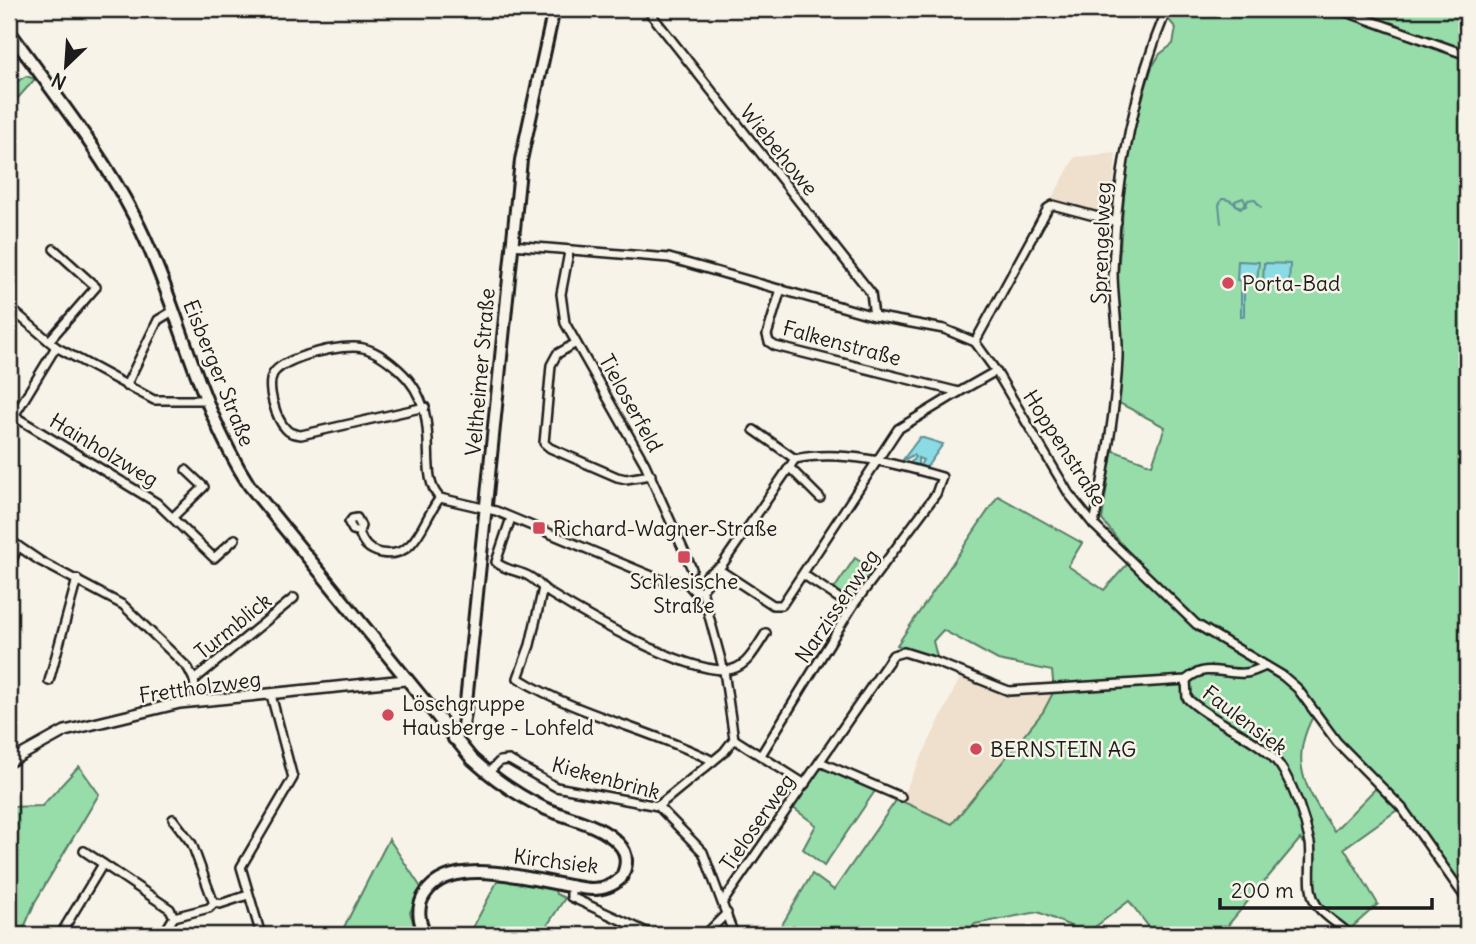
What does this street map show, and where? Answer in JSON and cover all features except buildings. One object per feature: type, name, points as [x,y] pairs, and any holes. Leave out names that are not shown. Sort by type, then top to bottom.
[{"type":"main road","name":"Veltheimer Straße","points":[[454,739],[463,726],[465,712],[521,160],[554,9]]},
{"type":"main road","name":"Eisberger Straße","points":[[9,31],[98,155],[134,216],[230,455],[249,485],[454,739]]},
{"type":"main road","name":"Kirchsiek","points":[[425,935],[419,916],[424,896],[432,886],[450,877],[496,873],[600,889],[616,882],[626,866],[623,849],[604,833],[522,797],[488,773],[454,739]]},
{"type":"street","name":"Wiebehowe","points":[[647,9],[871,293],[874,316]]},
{"type":"street","name":"Sprengelweg","points":[[1094,525],[1117,378],[1119,341],[1113,287],[1126,141],[1132,112],[1167,9]]},
{"type":"street","points":[[1338,9],[1467,55]]},
{"type":"street","points":[[511,245],[569,252],[669,258],[874,316],[944,329],[975,342],[1048,208],[1052,205],[1117,222]]},
{"type":"street","points":[[49,341],[96,287],[54,249]]},
{"type":"street","name":"Tieloserfeld","points":[[569,252],[561,309],[576,342],[651,475],[692,569]]},
{"type":"street","name":"Falkenstraße","points":[[781,289],[768,335],[769,342],[775,346],[959,392]]},
{"type":"street","points":[[9,307],[56,347],[154,400],[206,400]]},
{"type":"street","points":[[125,386],[158,320],[173,311]]},
{"type":"street","points":[[576,342],[557,354],[551,365],[544,443],[550,449],[617,477],[626,479],[651,475]]},
{"type":"street","name":"Hoppenstraße","points":[[975,342],[996,371],[1058,477],[1094,525],[1196,624],[1297,688],[1337,742],[1395,799],[1467,900]]},
{"type":"street","points":[[425,407],[301,435],[291,433],[282,424],[270,389],[270,381],[276,370],[284,365],[335,346],[364,348],[378,354],[404,374],[425,407],[430,484],[440,498],[511,518],[664,581],[686,582],[694,591],[702,590],[708,583],[707,575],[702,569],[692,569],[686,582]]},
{"type":"street","name":"Hainholzweg","points":[[56,347],[12,414],[157,503],[214,558],[235,539]]},
{"type":"street","points":[[718,569],[779,606],[804,575],[898,429],[996,371]]},
{"type":"street","points":[[754,430],[795,459],[820,454],[876,462]]},
{"type":"street","points":[[707,575],[718,569],[795,459]]},
{"type":"street","name":"Narzissenweg","points":[[761,755],[852,607],[936,494],[943,477],[876,462]]},
{"type":"street","points":[[790,468],[820,498]]},
{"type":"street","name":"Hainholzweg","points":[[173,517],[204,487],[186,470]]},
{"type":"street","points":[[359,532],[363,545],[376,552],[398,552],[418,537],[426,517],[440,498]]},
{"type":"street","points":[[511,518],[496,562],[502,567],[525,574],[543,588],[648,645],[700,666],[724,671],[745,663],[766,633]]},
{"type":"street","points":[[9,540],[123,605],[188,668],[194,680],[197,701]]},
{"type":"street","points":[[9,568],[18,546]]},
{"type":"street","points":[[804,575],[852,607]]},
{"type":"street","points":[[49,681],[77,579]]},
{"type":"street","points":[[543,588],[530,645],[518,678],[568,704],[673,742],[713,761]]},
{"type":"street","points":[[702,590],[724,671],[734,739]]},
{"type":"street","name":"Turmblick","points":[[194,680],[294,598]]},
{"type":"street","name":"Tieloserweg","points":[[723,902],[893,655],[904,652],[1009,691],[1186,680]]},
{"type":"street","points":[[1186,680],[1196,672],[1211,668],[1245,673],[1266,666]]},
{"type":"street","name":"Frettholzweg","points":[[9,762],[65,731],[197,701],[405,680]]},
{"type":"street","name":"Faulensiek","points":[[1186,680],[1187,698],[1202,713],[1223,723],[1274,759],[1284,773],[1305,824],[1310,846],[1311,884],[1317,906],[1350,935]]},
{"type":"street","points":[[261,935],[241,867],[293,778],[271,695]]},
{"type":"street","points":[[658,806],[713,761],[734,739]]},
{"type":"street","points":[[734,739],[805,784]]},
{"type":"street","name":"Kiekenbrink","points":[[488,773],[500,761],[509,760],[556,787],[658,806],[703,852],[734,935]]},
{"type":"street","name":"Tieloserweg","points":[[820,762],[901,797]]},
{"type":"street","points":[[173,820],[192,844],[215,902]]},
{"type":"street","points":[[84,851],[170,909],[174,917]]},
{"type":"street","points":[[60,935],[103,864]]},
{"type":"street","points":[[571,885],[572,897],[653,935]]},
{"type":"street","points":[[215,902],[225,903],[248,895]]},
{"type":"street","points":[[163,935],[174,917],[209,908],[215,902]]},
{"type":"street","points":[[705,935],[727,913]]},
{"type":"shaded area","points":[[1116,153],[1111,211],[1107,214],[1051,200],[1075,157]]},
{"type":"shaded area","points":[[961,676],[1004,693],[1053,694],[1043,712],[952,824],[900,801]]},
{"type":"green space","points":[[1171,9],[1467,9],[1467,896],[1403,806],[1344,848],[1378,904],[1350,929],[1321,907],[1307,863],[1306,845],[1300,839],[1228,925],[1235,935],[1155,935],[1129,901],[1087,933],[1038,912],[975,924],[967,935],[776,935],[812,874],[834,890],[897,799],[952,824],[1043,712],[1054,691],[1052,671],[998,660],[943,630],[933,641],[938,661],[897,645],[998,496],[1082,543],[1068,566],[1104,590],[1133,558],[1102,520],[1112,450],[1152,465],[1165,427],[1119,403],[1121,354],[1116,301],[1128,143],[1152,67],[1160,54],[1173,44],[1176,28],[1167,18]],"holes":[[[1316,711],[1339,741],[1381,783],[1334,831],[1314,801],[1303,773],[1302,745]]]},
{"type":"green space","points":[[26,76],[35,79],[9,108],[9,87]]},
{"type":"green space","points":[[855,558],[877,573],[854,601],[849,601],[834,589]]},
{"type":"green space","points":[[79,766],[99,794],[35,902],[21,935],[9,935],[9,807],[42,806]]},
{"type":"green space","points":[[823,768],[875,791],[824,866],[803,849],[816,825],[792,807],[816,772]]},
{"type":"green space","points":[[389,839],[422,889],[410,912],[417,935],[340,935]]},
{"type":"green space","points":[[499,878],[553,885],[556,894],[565,898],[545,929],[554,935],[469,935]]},
{"type":"water","points":[[1238,261],[1259,262],[1257,281],[1244,281],[1244,316],[1241,316],[1241,281],[1237,280]]},
{"type":"water","points":[[1264,263],[1290,264],[1289,285],[1263,283]]},
{"type":"water","points":[[920,437],[943,444],[926,468],[919,467],[923,460],[918,458],[918,467],[909,465],[915,457],[913,455],[902,461]]},
{"type":"waterway","points":[[1221,223],[1219,205],[1222,199],[1228,200],[1236,205],[1241,207],[1246,203],[1243,198],[1235,201],[1236,205],[1240,208],[1246,206],[1248,200],[1254,199],[1261,207]]},
{"type":"place","name":"Porta-Bad","points":[[1228,283]]},
{"type":"place","name":"Richard-Wagner-Straße","points":[[539,528]]},
{"type":"place","name":"Schlesische Straße","points":[[684,557]]},
{"type":"place","name":"Löschgruppe Hausberge - Lohfeld","points":[[388,715]]},
{"type":"place","name":"BERNSTEIN AG","points":[[976,749]]}]
